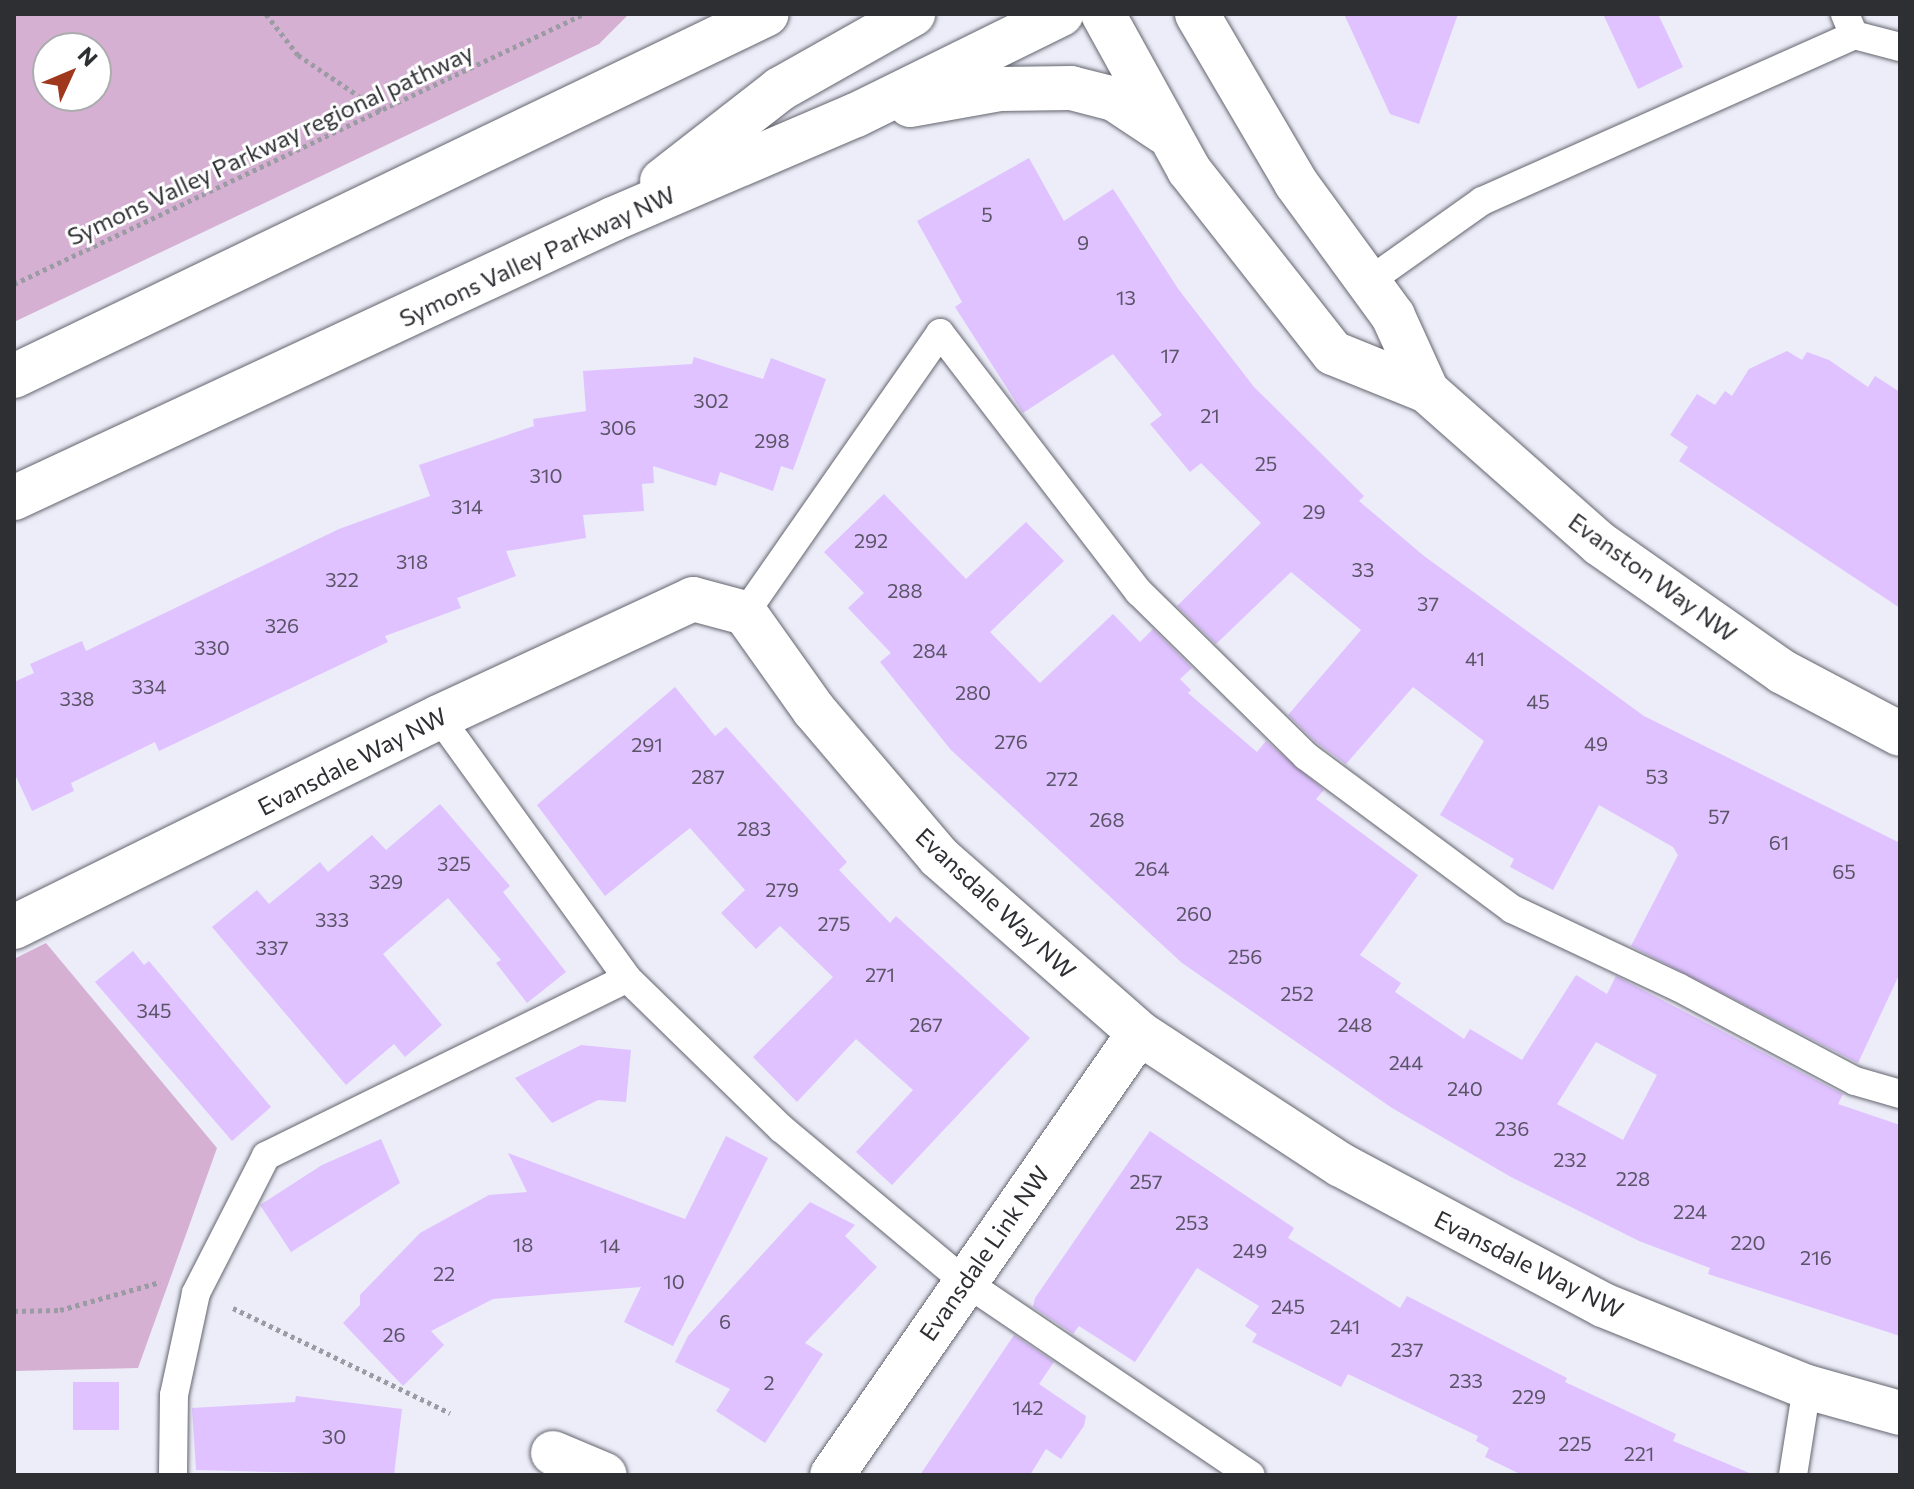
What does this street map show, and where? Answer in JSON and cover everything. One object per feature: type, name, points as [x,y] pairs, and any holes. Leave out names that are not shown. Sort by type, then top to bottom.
[{"type":"street","points":[[14,376],[767,14]]},
{"type":"street","points":[[613,219],[780,89],[913,14]]},
{"type":"street","name":"Symons Valley Parkway NW","points":[[14,498],[613,219],[856,115],[1061,14]]},
{"type":"street","name":"Evanston Way NW","points":[[1103,14],[1189,170],[1333,353],[1427,391],[1600,544],[1783,672],[1900,734]]},
{"type":"street","name":"Evanston Way NW","points":[[1197,14],[1296,183],[1393,316],[1427,391]]},
{"type":"street","points":[[856,115],[1000,89],[1071,88],[1114,99],[1170,135]]},
{"type":"street","name":"Evansdale Way NW","points":[[14,927],[439,717],[693,599],[745,613],[814,710],[939,857],[1139,1033],[1341,1165],[1589,1298],[1807,1387],[1900,1413]]},
{"type":"street","name":"Evansdale Link NW","points":[[832,1475],[1139,1033]]},
{"type":"street","points":[[553,1453],[605,1475]]},
{"type":"lane","points":[[1368,282],[1482,201],[1850,25],[1900,47]]},
{"type":"lane","points":[[745,613],[940,333],[1139,592],[1306,756],[1512,909],[1678,987],[1855,1081],[1900,1094]]},
{"type":"lane","points":[[439,717],[627,978],[782,1129],[964,1281],[1234,1470]]},
{"type":"lane","points":[[173,1475],[174,1395],[196,1293],[266,1156],[627,978]]},
{"type":"lane","points":[[1793,1475],[1807,1387]]},
{"type":"path","points":[[266,14],[298,55],[381,111]]},
{"type":"path","name":"Symons Valley Parkway regional pathway","points":[[14,284],[584,14]]},
{"type":"path","points":[[14,1311],[60,1310],[143,1283],[166,1282]]},
{"type":"path","points":[[229,1306],[450,1413]]},
{"type":"shaded area","points":[[14,14],[629,14],[599,44],[14,322]]},
{"type":"shaded area","points":[[46,943],[217,1148],[138,1368],[14,1371],[14,959]]},
{"type":"building","points":[[1344,14],[1458,14],[1419,124],[1390,114]]},
{"type":"building","points":[[1603,14],[1658,14],[1683,67],[1638,89]]},
{"type":"building","points":[[1029,158],[1064,221],[1113,189],[1179,290],[1254,387],[1364,496],[1359,501],[1424,556],[1644,716],[1900,843],[1900,973],[1858,1063],[1631,946],[1678,855],[1673,847],[1599,805],[1553,890],[1510,867],[1514,859],[1440,815],[1484,741],[1413,687],[1346,764],[1317,743],[1288,715],[1361,630],[1291,572],[1216,644],[1177,606],[1261,523],[1201,463],[1190,472],[1150,424],[1162,415],[1113,354],[1023,413],[955,307],[962,302],[917,221]]},
{"type":"building","points":[[1787,351],[1802,360],[1807,352],[1829,360],[1868,387],[1875,376],[1900,392],[1900,608],[1679,461],[1688,447],[1670,435],[1697,394],[1715,405],[1725,391],[1732,396],[1749,369]]},
{"type":"building","points":[[694,357],[763,379],[771,358],[826,379],[793,470],[781,466],[773,491],[720,472],[716,486],[653,466],[654,483],[642,484],[644,511],[583,515],[586,538],[506,551],[516,576],[457,598],[461,608],[385,636],[388,642],[159,751],[155,742],[71,783],[74,791],[32,811],[14,772],[14,682],[34,673],[30,664],[82,641],[86,651],[339,529],[430,496],[419,465],[534,426],[533,419],[586,411],[583,371],[692,364]]},
{"type":"building","points":[[884,494],[966,579],[1026,522],[1064,561],[990,632],[1040,683],[1113,614],[1140,642],[1153,629],[1192,668],[1180,679],[1191,690],[1188,693],[1257,752],[1266,741],[1324,790],[1316,799],[1418,875],[1360,955],[1401,983],[1395,992],[1464,1039],[1470,1029],[1522,1060],[1576,975],[1607,994],[1616,976],[1843,1094],[1838,1104],[1900,1125],[1900,1336],[1708,1274],[1710,1268],[1639,1241],[1511,1177],[1392,1108],[1182,963],[951,750],[880,662],[891,653],[848,608],[864,593],[824,552]],"holes":[[[1596,1042],[1657,1075],[1623,1140],[1557,1104]]]},
{"type":"building","points":[[675,687],[715,736],[726,727],[847,862],[839,870],[890,923],[896,916],[1030,1038],[892,1185],[856,1152],[913,1090],[856,1039],[797,1102],[753,1057],[833,977],[780,926],[756,949],[721,913],[745,890],[690,828],[605,896],[537,805]]},
{"type":"building","points":[[440,804],[510,886],[503,892],[566,972],[527,1003],[496,963],[501,960],[448,898],[383,954],[442,1025],[405,1057],[394,1044],[346,1085],[212,927],[257,890],[269,904],[320,862],[328,872],[372,835],[386,850]]},
{"type":"building","points":[[133,951],[144,965],[149,961],[271,1107],[232,1141],[95,982]]},
{"type":"building","points":[[581,1045],[631,1050],[626,1102],[598,1100],[552,1123],[515,1078]]},
{"type":"building","points":[[1150,1131],[1294,1228],[1288,1238],[1400,1308],[1407,1296],[1567,1378],[1565,1382],[1676,1434],[1673,1441],[1754,1475],[1522,1475],[1485,1457],[1489,1448],[1476,1441],[1478,1436],[1348,1374],[1341,1387],[1252,1342],[1257,1334],[1245,1326],[1259,1306],[1197,1268],[1135,1362],[1079,1326],[1073,1334],[1033,1307],[1035,1298]]},
{"type":"building","points":[[726,1136],[768,1158],[673,1346],[624,1322],[641,1287],[493,1299],[431,1331],[444,1345],[403,1386],[343,1323],[360,1305],[360,1295],[420,1233],[489,1195],[527,1192],[508,1153],[685,1219]]},
{"type":"building","points":[[381,1139],[400,1183],[291,1252],[260,1205],[322,1165]]},
{"type":"building","points":[[810,1202],[855,1225],[845,1236],[877,1267],[805,1343],[823,1354],[765,1443],[716,1411],[730,1389],[675,1362],[688,1336]]},
{"type":"building","points":[[1014,1335],[1054,1362],[1039,1384],[1086,1416],[1084,1426],[1061,1459],[1046,1449],[1030,1475],[920,1475]]},
{"type":"building","points":[[73,1382],[119,1382],[119,1430],[73,1430]]},
{"type":"building","points":[[296,1396],[402,1409],[394,1475],[196,1470],[192,1408],[295,1402]]}]
